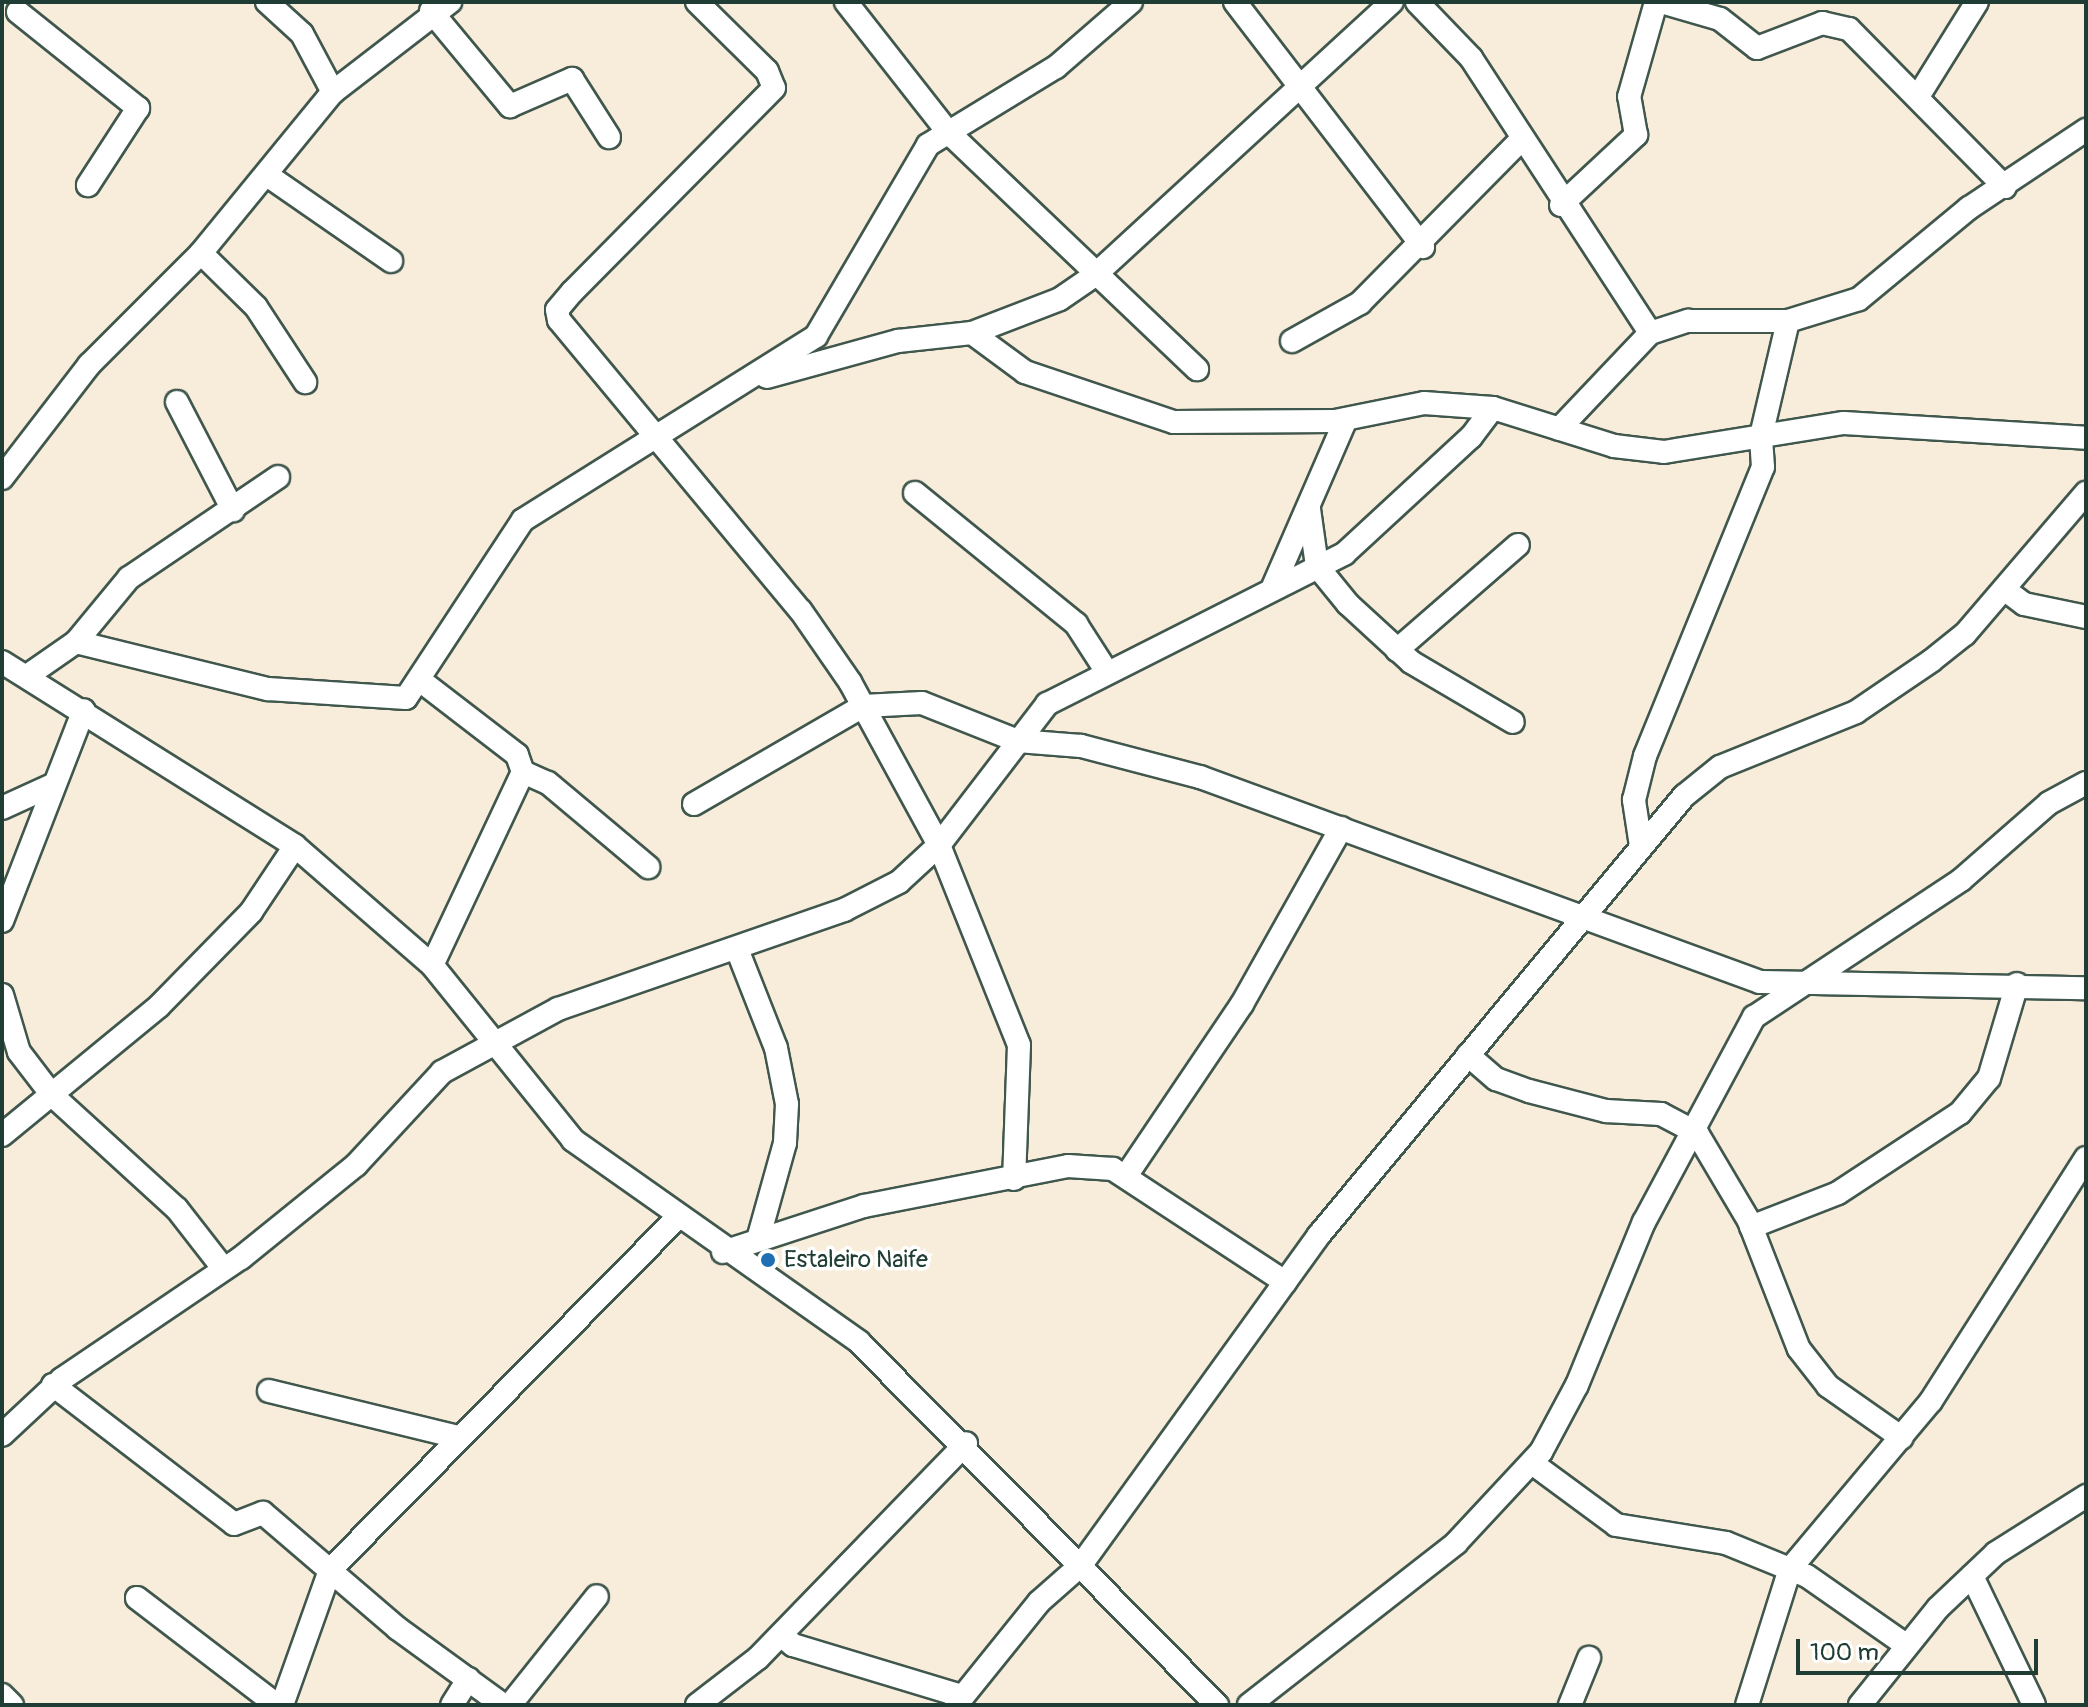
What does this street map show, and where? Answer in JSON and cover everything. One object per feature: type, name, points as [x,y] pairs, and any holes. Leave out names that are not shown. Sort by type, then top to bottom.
[{"type":"street","points":[[267,2],[302,34],[333,92]]},
{"type":"street","points":[[697,2],[767,71],[774,88],[557,310],[801,611],[863,706],[939,845],[1019,1045],[1014,1179]]},
{"type":"street","points":[[846,2],[948,132],[1197,369]]},
{"type":"street","points":[[76,642],[268,689],[395,699],[421,681],[523,520],[750,381],[816,336],[909,169],[948,132],[1056,67],[1131,2]]},
{"type":"street","points":[[1235,2],[1423,247]]},
{"type":"street","points":[[750,381],[898,341],[972,333],[1060,299],[1095,275],[1392,2]]},
{"type":"street","points":[[1417,2],[1460,44],[1561,205],[1650,333]]},
{"type":"street","points":[[1561,205],[1636,135],[1629,97],[1658,2],[1720,19],[1757,48],[1836,22],[1919,95],[2005,187]]},
{"type":"street","points":[[1919,95],[1977,2]]},
{"type":"street","points":[[2,478],[89,365],[201,253],[333,92],[441,6],[510,106],[572,79],[609,137]]},
{"type":"street","points":[[16,13],[138,108],[88,185]]},
{"type":"street","points":[[1559,429],[1650,333],[1688,321],[1788,321],[1859,299],[2005,187],[2086,130]]},
{"type":"street","points":[[1292,341],[1360,303],[1423,247],[1522,139]]},
{"type":"street","points":[[267,175],[391,261]]},
{"type":"street","points":[[201,253],[256,307],[305,382]]},
{"type":"street","points":[[1641,846],[1634,800],[1645,756],[1763,467],[1761,436],[1788,321]]},
{"type":"street","points":[[972,333],[1025,372],[1174,422],[1346,419],[1424,403],[1493,408],[1559,429],[1664,452],[1844,423],[2086,438]]},
{"type":"street","points":[[177,402],[233,510]]},
{"type":"street","points":[[2,1435],[53,1385],[223,1268],[356,1165],[442,1072],[558,1009],[844,910],[899,882],[939,845],[1047,704],[1105,669],[1169,646],[1273,587],[1344,554],[1405,500],[1493,408]]},
{"type":"street","points":[[1273,587],[1346,419]]},
{"type":"street","points":[[27,676],[76,642],[129,578],[278,477]]},
{"type":"street","points":[[915,493],[1076,624],[1105,669]]},
{"type":"street","points":[[781,1635],[793,1645],[959,1700],[1039,1602],[1081,1565],[1285,1282],[1468,1055],[1586,918],[1641,846],[1703,778],[1856,712],[1965,634],[2086,493]]},
{"type":"street","points":[[1309,509],[1317,566],[1397,650],[1513,722]]},
{"type":"street","points":[[1397,650],[1518,545]]},
{"type":"street","points":[[2004,589],[2024,604],[2086,617]]},
{"type":"street","points":[[2,662],[84,710],[295,846],[432,965],[490,1044],[573,1140],[723,1252],[859,1342],[966,1443],[1217,1705]]},
{"type":"street","points":[[421,681],[517,755],[523,772],[432,965]]},
{"type":"street","points":[[694,804],[863,706],[922,703],[1018,741],[1081,746],[1200,777],[1760,982],[1794,985],[2017,984],[2086,988]]},
{"type":"street","points":[[2,921],[50,786],[84,710]]},
{"type":"street","points":[[523,772],[548,783],[648,867]]},
{"type":"street","points":[[1249,1705],[1456,1543],[1532,1463],[1577,1385],[1644,1222],[1697,1133],[1754,1017],[1794,985],[1961,880],[2049,803],[2086,783]]},
{"type":"street","points":[[2,808],[50,786]]},
{"type":"street","points":[[1126,1176],[1242,1004],[1341,828]]},
{"type":"street","points":[[2,1135],[113,1051],[251,912],[295,846]]},
{"type":"street","points":[[737,949],[776,1048],[787,1104],[785,1143],[758,1240]]},
{"type":"street","points":[[1751,1227],[1838,1193],[1960,1113],[1989,1078],[2017,984]]},
{"type":"street","points":[[2,995],[19,1052],[52,1095],[177,1209],[223,1268]]},
{"type":"street","points":[[1468,1055],[1496,1079],[1529,1091],[1606,1111],[1661,1114],[1697,1133],[1751,1227],[1799,1349],[1828,1386],[1902,1438]]},
{"type":"street","points":[[1747,1705],[1790,1569],[1902,1438],[2029,1256],[2086,1158]]},
{"type":"street","points":[[723,1252],[864,1206],[1068,1166],[1126,1176],[1285,1282]]},
{"type":"street","points":[[137,1598],[280,1705],[330,1570],[677,1218]]},
{"type":"street","points":[[53,1385],[234,1524],[263,1513],[330,1570],[503,1705]]},
{"type":"street","points":[[269,1391],[458,1437]]},
{"type":"street","points":[[697,1705],[781,1635],[966,1443]]},
{"type":"street","points":[[1532,1463],[1616,1525],[1726,1543],[1790,1569],[1906,1645]]},
{"type":"street","points":[[1860,1705],[1906,1645],[1972,1576],[2086,1496]]},
{"type":"street","points":[[1972,1576],[2034,1705]]},
{"type":"street","points":[[510,1705],[597,1596]]},
{"type":"street","points":[[1570,1705],[1589,1658]]},
{"type":"street","points":[[452,1705],[468,1679]]},
{"type":"street","points":[[2,1695],[12,1705]]},
{"type":"place","name":"Estaleiro Naife","points":[[768,1260]]}]
